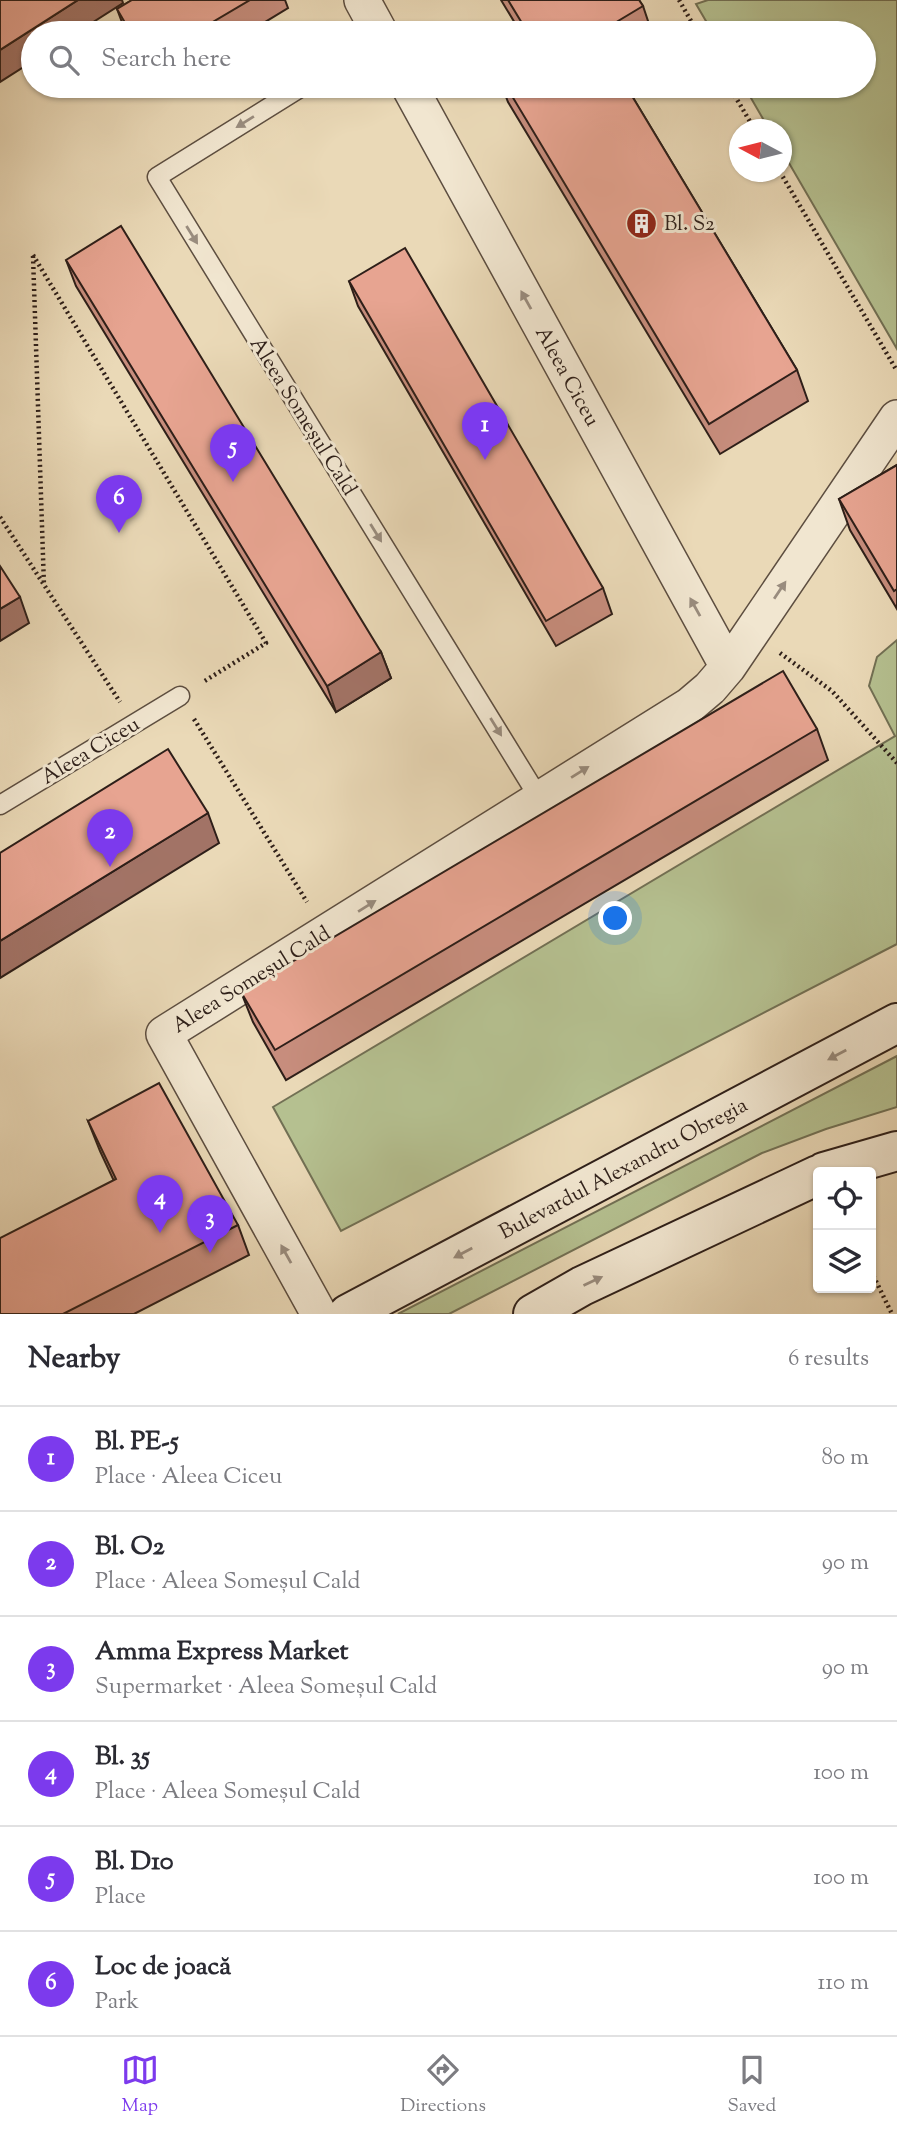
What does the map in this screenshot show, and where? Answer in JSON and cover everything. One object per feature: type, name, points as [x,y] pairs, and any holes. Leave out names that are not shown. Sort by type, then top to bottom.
[{"type":"main road","name":"Bulevardul Alexandru Obregia","points":[[348,1314],[897,1023]]},
{"type":"main road","points":[[841,1167],[897,1151]]},
{"type":"main road","points":[[533,1314],[582,1286],[813,1177]]},
{"type":"street","points":[[362,0],[373,21]]},
{"type":"street","name":"Aleea Ciceu","points":[[416,98],[727,667]]},
{"type":"street","name":"Aleea Someșul Cald","points":[[319,1314],[164,1034],[690,705],[710,688],[727,667],[897,418]]},
{"type":"lane","name":"Aleea Someșul Cald","points":[[284,98],[157,177],[539,798]]},
{"type":"lane","name":"Aleea Ciceu","points":[[0,805],[180,696]]},
{"type":"path","points":[[679,0],[691,21]]},
{"type":"path","points":[[736,98],[748,119]]},
{"type":"path","points":[[785,182],[897,371]]},
{"type":"path","points":[[44,586],[33,255],[267,643],[180,696],[326,932]]},
{"type":"path","points":[[0,517],[134,723]]},
{"type":"path","points":[[752,631],[832,691],[897,763]]},
{"type":"path","points":[[876,1281],[892,1314]]},
{"type":"green space","points":[[708,0],[897,0],[897,349],[792,168],[792,119],[763,119],[751,98],[876,98],[876,21],[706,21],[696,4]]},
{"type":"green space","points":[[897,640],[897,944],[341,1231],[273,1107],[895,736],[869,686],[877,657]]},
{"type":"green space","points":[[897,1056],[897,1107],[762,1153],[449,1314],[398,1314]]},
{"type":"building","points":[[0,0],[78,0],[45,21],[21,21],[21,37],[0,50]]},
{"type":"building","points":[[132,0],[250,0],[214,21],[124,21],[117,9]]},
{"type":"building","points":[[508,0],[639,0],[643,6],[618,21],[521,21]]},
{"type":"building","name":"Bl. S2","points":[[513,98],[633,98],[797,370],[709,424]]},
{"type":"building","points":[[121,226],[381,652],[327,686],[66,260]]},
{"type":"building","points":[[405,248],[603,588],[546,621],[349,281]]},
{"type":"building","points":[[897,465],[897,589],[894,591],[839,499]]},
{"type":"building","points":[[0,566],[20,597],[0,609]]},
{"type":"building","points":[[783,671],[817,729],[275,1050],[241,992]]},
{"type":"building","points":[[168,749],[208,813],[0,941],[0,853]]},
{"type":"building","points":[[159,1083],[238,1225],[63,1314],[0,1314],[0,1238],[116,1179],[88,1121]]},
{"type":"place","name":"Bl. S2","points":[[641,223]]},
{"type":"place","name":"Bl. PE-5","points":[[485,460]]},
{"type":"place","name":"Bl. D10","points":[[233,482]]},
{"type":"place","name":"Loc de joacă","points":[[119,533]]},
{"type":"place","name":"Bl. O2","points":[[110,867]]},
{"type":"place","name":"Bl. 35","points":[[160,1233]]},
{"type":"place","name":"Amma Express Market","points":[[210,1253]]}]
